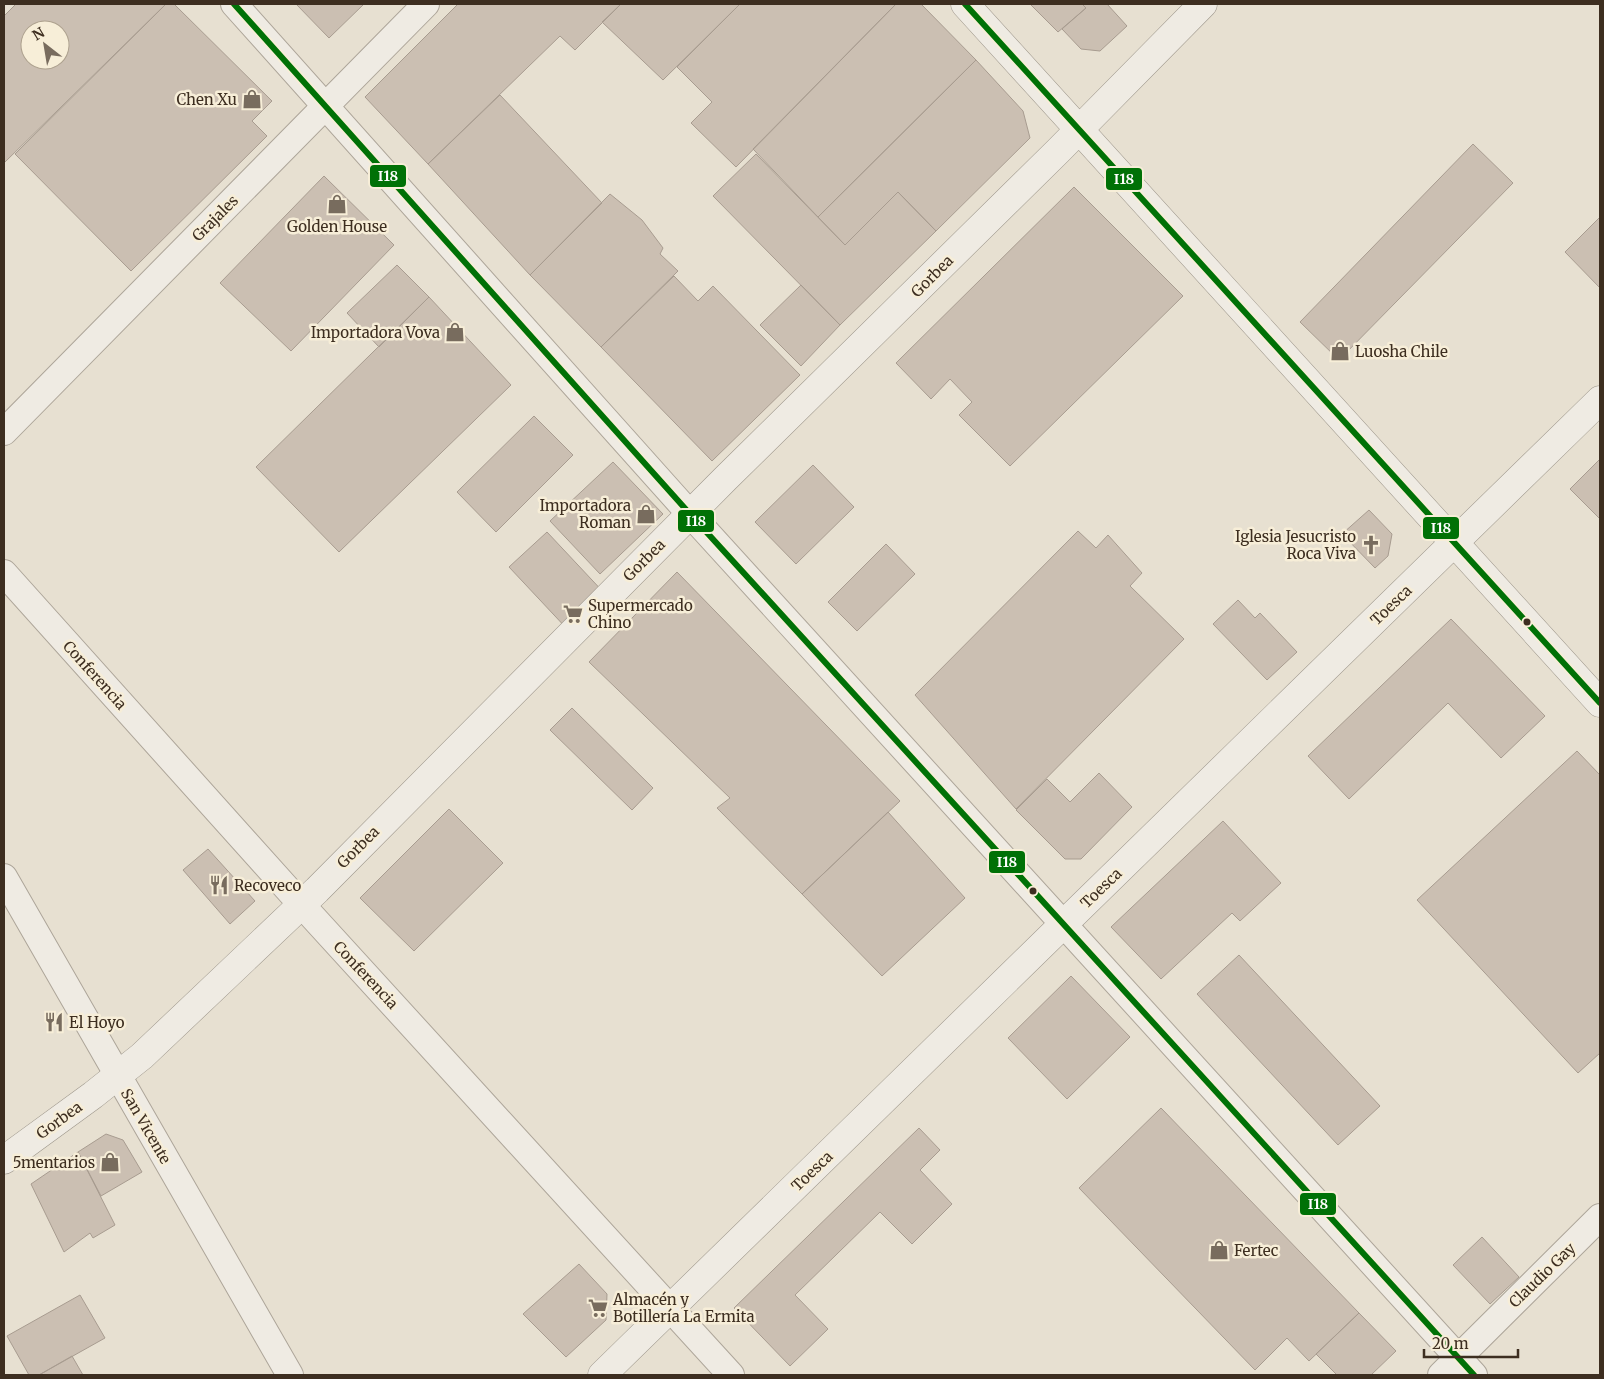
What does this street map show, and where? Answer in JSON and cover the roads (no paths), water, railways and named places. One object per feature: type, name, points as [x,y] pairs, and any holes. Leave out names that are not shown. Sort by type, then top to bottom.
[{"type":"street","points":[[234,4],[690,514],[1064,924],[1458,1370]]},
{"type":"street","name":"Grajales","points":[[4,432],[426,4]]},
{"type":"street","points":[[965,4],[1600,703]]},
{"type":"street","name":"Gorbea","points":[[4,1160],[142,1056],[301,904],[1203,4]]},
{"type":"street","name":"Toesca","points":[[602,1375],[1600,400]]},
{"type":"street","name":"Conferencia","points":[[4,573],[301,904],[731,1375]]},
{"type":"street","name":"San Vicente","points":[[4,877],[290,1375]]},
{"type":"street","name":"Claudio Gay","points":[[1458,1370],[1600,1217]]},
{"type":"place","name":"Chen Xu","points":[[252,99]]},
{"type":"place","name":"Golden House","points":[[337,204]]},
{"type":"place","name":"Importadora Vova","points":[[455,332]]},
{"type":"place","name":"Luosha Chile","points":[[1340,351]]},
{"type":"place","name":"Importadora Roman","points":[[646,514]]},
{"type":"place","name":"Iglesia Jesucristo Roca Viva","points":[[1371,545]]},
{"type":"place","name":"Supermercado Chino","points":[[573,614]]},
{"type":"place","name":"Recoveco","points":[[219,885]]},
{"type":"place","name":"El Hoyo","points":[[54,1022]]},
{"type":"place","name":"5mentarios","points":[[110,1162]]},
{"type":"place","name":"Fertec","points":[[1219,1250]]},
{"type":"place","name":"Almacén y Botillería La Ermita","points":[[598,1308]]}]
